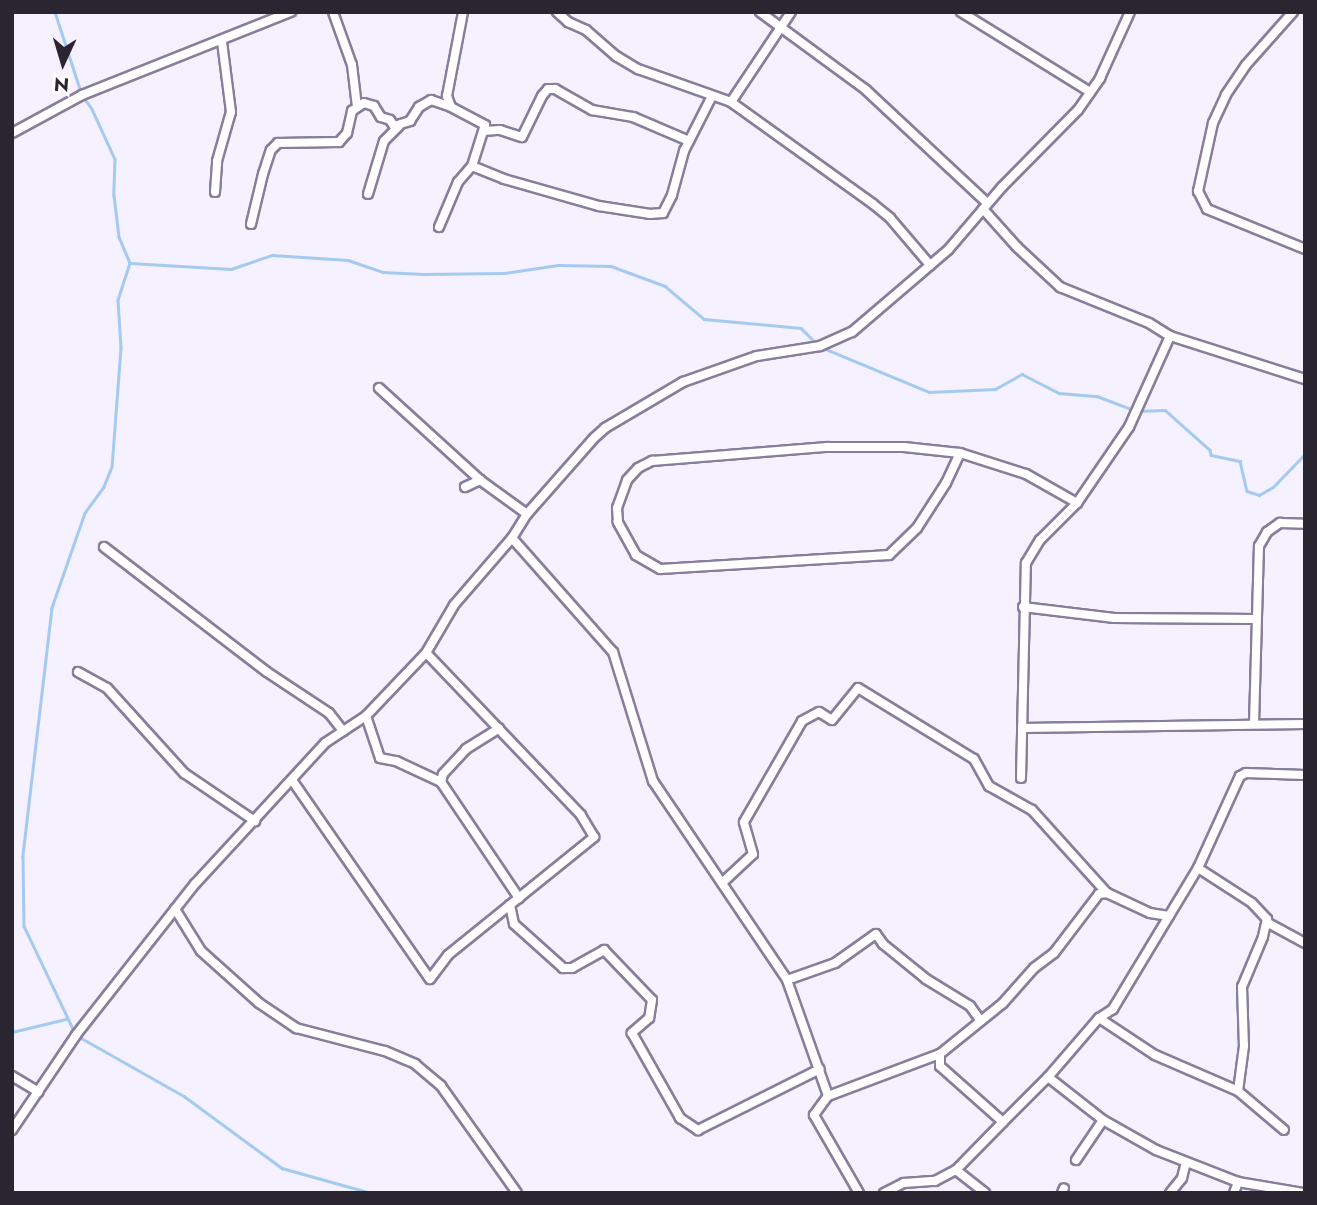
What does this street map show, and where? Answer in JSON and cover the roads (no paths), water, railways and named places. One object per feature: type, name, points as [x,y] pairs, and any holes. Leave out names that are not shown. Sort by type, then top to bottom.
[{"type":"street","points":[[12,133],[82,95],[222,42],[291,12]]},
{"type":"street","points":[[333,12],[352,65],[357,107]]},
{"type":"street","points":[[451,107],[447,96],[463,12]]},
{"type":"street","points":[[557,12],[638,69],[731,102],[873,204],[890,218],[930,265]]},
{"type":"street","points":[[760,12],[866,90],[985,206],[1017,247],[1060,287],[1149,323],[1170,336],[1305,379]]},
{"type":"street","points":[[731,102],[791,12]]},
{"type":"street","points":[[961,12],[1090,92]]},
{"type":"street","points":[[12,1130],[76,1035],[175,909],[325,743],[366,716],[425,653],[454,605],[512,538],[527,514],[605,428],[683,382],[758,356],[837,340],[852,332],[930,265],[1050,141],[1090,92],[1116,47],[1130,12]]},
{"type":"street","points":[[1293,12],[1246,65],[1226,95],[1213,123],[1198,191],[1208,209],[1305,249]]},
{"type":"street","points":[[215,192],[217,161],[231,112],[222,42]]},
{"type":"street","points":[[484,131],[500,130],[523,137],[542,96],[548,89],[555,89],[592,110],[633,117],[689,141]]},
{"type":"street","points":[[472,166],[504,179],[599,206],[650,214],[663,213],[689,141],[712,96]]},
{"type":"street","points":[[251,223],[263,174],[274,146],[284,141],[339,142],[347,133],[352,111],[364,103],[374,106],[381,117],[390,120],[394,126],[410,121],[422,105],[431,100],[485,125],[472,166],[458,182],[439,227]]},
{"type":"street","points":[[368,194],[384,141],[402,124]]},
{"type":"street","points":[[1021,778],[1026,563],[1031,551],[1077,503],[1129,427],[1170,336]]},
{"type":"street","points":[[379,388],[480,480],[527,514]]},
{"type":"street","points":[[960,453],[946,483],[917,528],[888,555],[660,569],[636,555],[618,522],[617,508],[627,480],[638,468],[652,461],[827,447],[904,447],[960,453],[1026,474],[1077,503]]},
{"type":"street","points":[[465,487],[480,480]]},
{"type":"street","points":[[1254,724],[1259,546],[1267,532],[1280,523],[1305,524]]},
{"type":"street","points":[[512,538],[613,652],[653,781],[787,980],[828,1096]]},
{"type":"street","points":[[104,547],[267,671],[329,713],[344,731]]},
{"type":"street","points":[[1023,607],[1114,618],[1256,619]]},
{"type":"street","points":[[292,780],[430,979],[448,955],[594,837],[580,816],[499,727],[425,653]]},
{"type":"street","points":[[79,672],[107,688],[184,773],[255,821]]},
{"type":"street","points":[[722,883],[753,854],[744,822],[802,721],[819,712],[832,720],[858,688],[974,759],[989,786],[1032,810],[1107,892],[1150,913],[1169,916]]},
{"type":"street","points":[[366,716],[380,758],[396,761],[441,782],[519,898]]},
{"type":"street","points":[[1022,729],[1305,724]]},
{"type":"street","points":[[441,782],[443,774],[466,749],[499,727]]},
{"type":"street","points":[[884,1193],[904,1183],[935,1181],[956,1170],[1048,1077],[1099,1018],[1113,1009],[1198,868],[1240,776],[1246,773],[1305,775]]},
{"type":"street","points":[[1198,868],[1252,903],[1265,914],[1268,923],[1242,987],[1244,1046],[1238,1091]]},
{"type":"street","points":[[859,1193],[814,1115],[828,1096],[940,1054],[1003,1003],[1034,968],[1054,953],[1099,894],[1107,892]]},
{"type":"street","points":[[510,905],[513,924],[563,968],[572,968],[604,950],[652,1000],[649,1018],[632,1033],[680,1118],[698,1130],[820,1069]]},
{"type":"street","points":[[175,909],[201,951],[259,1003],[296,1028],[374,1047],[415,1064],[441,1086],[517,1193]]},
{"type":"street","points":[[1268,923],[1305,943]]},
{"type":"street","points":[[787,980],[835,963],[876,934],[883,944],[926,978],[970,1006],[980,1020]]},
{"type":"street","points":[[1099,1018],[1155,1055],[1238,1091],[1284,1130]]},
{"type":"street","points":[[940,1054],[940,1066],[1003,1122]]},
{"type":"street","points":[[12,1076],[39,1092]]},
{"type":"street","points":[[1048,1077],[1103,1120],[1138,1141],[1238,1182],[1303,1193]]},
{"type":"street","points":[[1076,1160],[1103,1120]]},
{"type":"street","points":[[1170,1193],[1182,1178],[1186,1162]]},
{"type":"street","points":[[956,1170],[985,1193]]},
{"type":"street","points":[[1234,1193],[1238,1182]]},
{"type":"waterway","points":[[55,12],[82,95],[92,109],[115,159],[114,195],[119,237],[130,263],[118,300],[121,348],[112,467],[104,487],[85,513],[52,608],[23,856],[24,926],[76,1035],[184,1096],[282,1168],[371,1193]]},
{"type":"waterway","points":[[130,263],[231,269],[272,255],[348,260],[383,272],[423,274],[504,273],[559,265],[611,266],[665,286],[704,319],[801,328],[818,345]]},
{"type":"waterway","points":[[823,348],[929,392],[995,389],[1022,374],[1059,393],[1097,396],[1136,411],[1165,410],[1210,450],[1211,455],[1240,461],[1247,491],[1259,495],[1273,487],[1305,454]]},
{"type":"waterway","points":[[12,1032],[66,1019]]}]
